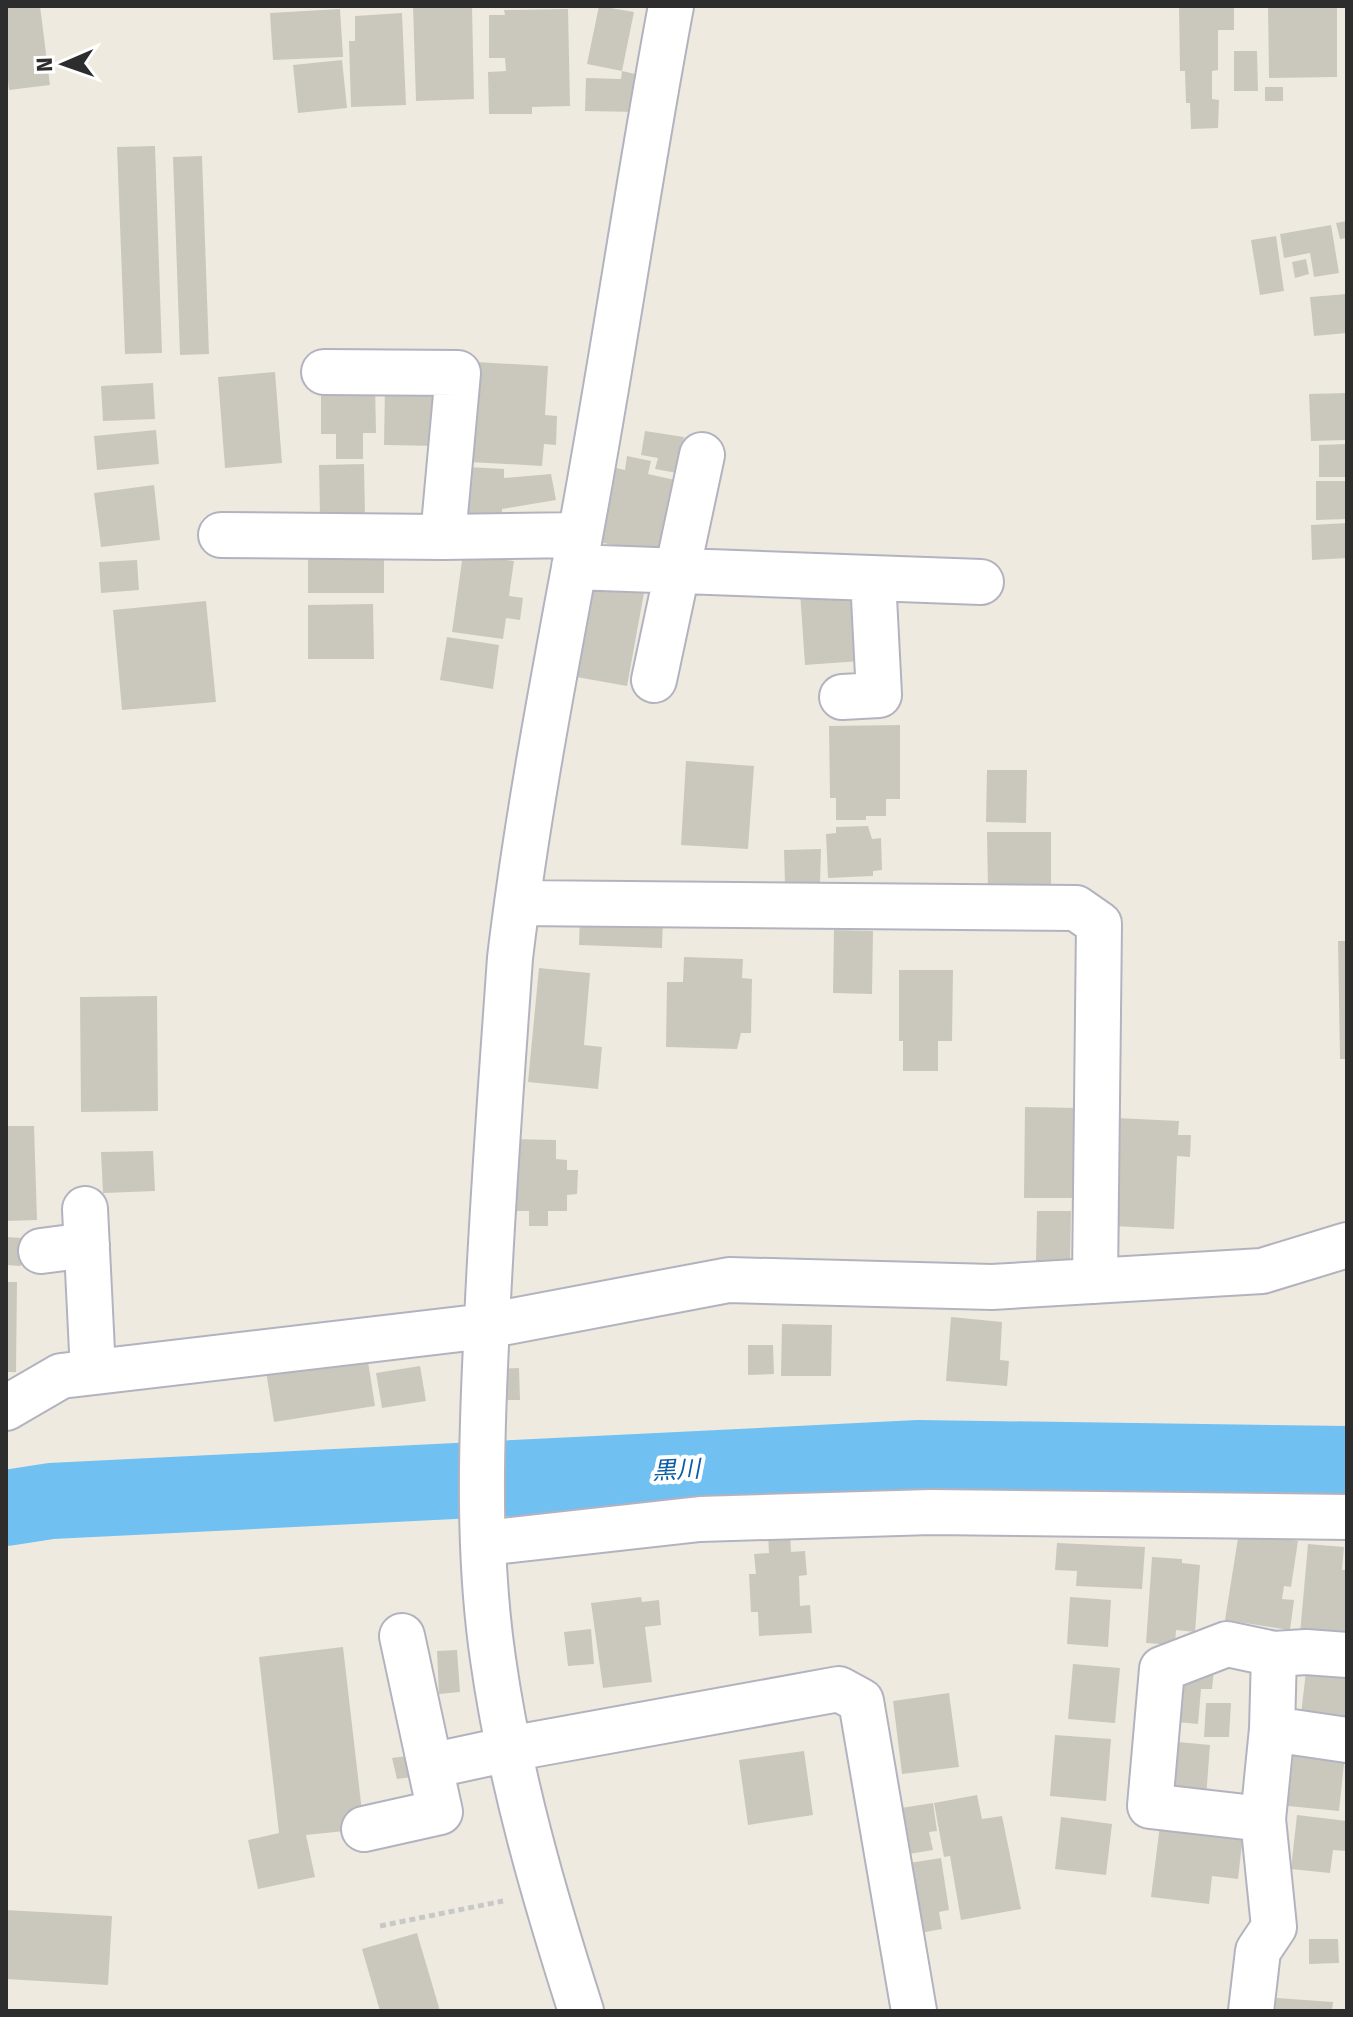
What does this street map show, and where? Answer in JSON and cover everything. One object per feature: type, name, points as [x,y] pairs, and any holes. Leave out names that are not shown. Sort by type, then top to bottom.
[{"type":"street","points":[[581,2011],[543,1893],[509,1749],[492,1657],[484,1543],[482,1423],[486,1326],[509,974],[517,903],[546,712],[577,551],[671,6]]},
{"type":"street","points":[[324,372],[458,373],[443,537]]},
{"type":"street","points":[[654,680],[702,455]]},
{"type":"street","points":[[221,535],[443,537],[577,551],[675,571],[981,582]]},
{"type":"street","points":[[842,697],[879,695],[873,578]]},
{"type":"street","points":[[517,903],[1076,908],[1099,924],[1095,1281]]},
{"type":"street","points":[[41,1251],[86,1227],[93,1372]]},
{"type":"street","points":[[6,1408],[61,1376],[486,1326],[729,1280],[992,1287],[1262,1271],[1347,1245]]},
{"type":"street","points":[[484,1543],[700,1519],[931,1512],[1347,1517]]},
{"type":"street","points":[[364,1829],[440,1812],[402,1636]]},
{"type":"street","points":[[1263,1819],[1150,1806],[1162,1669],[1227,1644],[1274,1654],[1306,1652],[1347,1655]]},
{"type":"street","points":[[1251,2011],[1258,1951],[1274,1927],[1263,1819],[1272,1729],[1274,1654]]},
{"type":"street","points":[[430,1766],[839,1689],[861,1701],[914,2011]]},
{"type":"street","points":[[1272,1729],[1347,1740]]},
{"type":"path","points":[[380,1926],[543,1893]]},
{"type":"building","points":[[6,6],[40,6],[50,85],[9,90]]},
{"type":"building","points":[[413,6],[472,6],[474,99],[416,101]]},
{"type":"building","points":[[599,6],[634,12],[622,71],[587,64]]},
{"type":"building","points":[[1179,6],[1234,6],[1234,30],[1218,30],[1218,70],[1212,71],[1212,99],[1219,100],[1218,128],[1191,129],[1185,71],[1180,71]]},
{"type":"building","points":[[1268,6],[1337,6],[1337,77],[1269,78]]},
{"type":"building","points":[[340,9],[343,57],[273,60],[270,13]]},
{"type":"building","points":[[568,9],[570,106],[532,107],[532,114],[489,114],[488,72],[506,71],[505,58],[489,58],[489,15],[505,15],[504,10]]},
{"type":"building","points":[[402,13],[406,105],[351,107],[349,41],[355,41],[355,16]]},
{"type":"building","points":[[1234,51],[1257,51],[1258,91],[1234,91]]},
{"type":"building","points":[[342,60],[347,108],[298,113],[293,65]]},
{"type":"building","points":[[622,71],[644,76],[637,112],[585,111],[586,78],[621,79]]},
{"type":"building","points":[[1265,87],[1283,87],[1283,101],[1265,101]]},
{"type":"building","points":[[155,146],[162,353],[125,354],[117,147]]},
{"type":"building","points":[[202,156],[209,354],[180,355],[173,157]]},
{"type":"building","points":[[1347,221],[1347,238],[1340,239],[1336,223]]},
{"type":"building","points":[[1331,225],[1339,273],[1314,277],[1310,253],[1284,258],[1280,234]]},
{"type":"building","points":[[1276,236],[1284,291],[1260,295],[1251,240]]},
{"type":"building","points":[[1306,259],[1309,274],[1295,278],[1292,262]]},
{"type":"building","points":[[1347,294],[1347,333],[1314,336],[1310,297]]},
{"type":"building","points":[[476,362],[548,366],[545,415],[557,416],[556,445],[544,444],[542,466],[470,462]]},
{"type":"building","points":[[275,372],[282,463],[225,468],[218,377]]},
{"type":"building","points":[[153,383],[155,419],[103,421],[101,386]]},
{"type":"building","points":[[375,383],[376,433],[363,433],[363,459],[336,459],[336,434],[321,434],[321,385]]},
{"type":"building","points":[[385,384],[441,384],[440,446],[384,445]]},
{"type":"building","points":[[1347,393],[1347,440],[1311,441],[1309,394]]},
{"type":"building","points":[[156,430],[159,464],[97,470],[94,436]]},
{"type":"building","points":[[645,431],[684,437],[677,473],[655,469],[658,458],[641,455]]},
{"type":"building","points":[[1347,444],[1347,477],[1319,477],[1319,445]]},
{"type":"building","points":[[627,456],[651,461],[648,474],[675,480],[661,554],[598,542],[612,467],[625,470]]},
{"type":"building","points":[[364,464],[365,515],[320,516],[319,465]]},
{"type":"building","points":[[468,467],[504,469],[504,478],[551,474],[556,500],[502,509],[502,515],[466,514]]},
{"type":"building","points":[[1316,481],[1347,481],[1347,519],[1316,520]]},
{"type":"building","points":[[154,485],[160,540],[101,547],[94,493]]},
{"type":"building","points":[[1347,523],[1347,558],[1312,560],[1311,525]]},
{"type":"building","points":[[308,550],[384,550],[384,593],[308,593]]},
{"type":"building","points":[[463,554],[514,561],[509,596],[523,598],[520,620],[506,618],[503,639],[452,632]]},
{"type":"building","points":[[137,560],[139,590],[101,593],[99,562]]},
{"type":"building","points":[[588,584],[644,593],[627,686],[571,676]]},
{"type":"building","points":[[854,588],[860,661],[805,665],[800,592]]},
{"type":"building","points":[[206,601],[216,702],[122,710],[113,610]]},
{"type":"building","points":[[373,604],[374,659],[308,659],[308,605]]},
{"type":"building","points":[[447,637],[499,645],[493,689],[440,680]]},
{"type":"building","points":[[900,725],[900,799],[886,799],[886,816],[836,820],[836,798],[830,798],[829,726]]},
{"type":"building","points":[[686,761],[754,766],[748,849],[681,845]]},
{"type":"building","points":[[987,770],[1027,770],[1026,823],[986,822]]},
{"type":"building","points":[[868,826],[872,839],[881,838],[882,870],[873,871],[873,876],[828,878],[826,834],[836,833],[836,827]]},
{"type":"building","points":[[987,832],[1051,832],[1051,889],[988,889]]},
{"type":"building","points":[[821,849],[820,884],[785,885],[784,850]]},
{"type":"building","points":[[580,914],[663,917],[662,948],[579,945]]},
{"type":"building","points":[[834,930],[873,931],[872,994],[833,993]]},
{"type":"building","points":[[1338,941],[1347,941],[1347,1059],[1340,1059]]},
{"type":"building","points":[[684,957],[743,959],[742,978],[752,979],[751,1033],[741,1033],[737,1049],[666,1047],[667,982],[683,982]]},
{"type":"building","points":[[539,968],[590,973],[584,1045],[602,1047],[598,1089],[528,1082]]},
{"type":"building","points":[[899,970],[953,970],[952,1041],[938,1041],[938,1071],[903,1071],[903,1041],[899,1041]]},
{"type":"building","points":[[157,996],[158,1111],[81,1112],[80,997]]},
{"type":"building","points":[[1025,1107],[1081,1108],[1081,1198],[1024,1198]]},
{"type":"building","points":[[1117,1118],[1179,1121],[1178,1135],[1191,1135],[1190,1157],[1177,1156],[1174,1229],[1113,1226]]},
{"type":"building","points":[[6,1126],[34,1126],[37,1220],[6,1221]]},
{"type":"building","points":[[510,1139],[556,1140],[556,1159],[567,1160],[567,1170],[578,1170],[577,1194],[567,1195],[567,1211],[548,1211],[548,1226],[529,1226],[529,1211],[509,1211]]},
{"type":"building","points":[[153,1151],[155,1191],[103,1193],[101,1152]]},
{"type":"building","points":[[1037,1211],[1071,1211],[1070,1262],[1036,1261]]},
{"type":"building","points":[[6,1237],[23,1238],[21,1266],[6,1265]]},
{"type":"building","points":[[6,1282],[17,1282],[16,1372],[6,1372]]},
{"type":"building","points":[[951,1317],[1002,1322],[1000,1360],[1009,1361],[1007,1386],[946,1381]]},
{"type":"building","points":[[782,1324],[832,1325],[831,1376],[781,1376]]},
{"type":"building","points":[[748,1345],[773,1345],[774,1374],[748,1375]]},
{"type":"building","points":[[367,1355],[375,1406],[274,1422],[266,1371]]},
{"type":"building","points":[[420,1366],[426,1401],[382,1408],[376,1373]]},
{"type":"building","points":[[519,1368],[520,1400],[499,1400],[498,1369]]},
{"type":"building","points":[[1239,1532],[1298,1541],[1291,1587],[1284,1586],[1282,1599],[1294,1600],[1290,1630],[1225,1620]]},
{"type":"building","points":[[790,1534],[791,1552],[805,1551],[807,1575],[799,1576],[800,1606],[810,1605],[812,1633],[759,1636],[758,1612],[751,1612],[749,1574],[756,1574],[754,1554],[769,1553],[768,1535]]},
{"type":"building","points":[[1057,1543],[1145,1547],[1142,1589],[1076,1586],[1077,1571],[1055,1570]]},
{"type":"building","points":[[1308,1544],[1344,1547],[1342,1570],[1347,1570],[1347,1634],[1300,1634]]},
{"type":"building","points":[[1152,1557],[1182,1559],[1182,1563],[1200,1565],[1195,1632],[1176,1630],[1175,1645],[1146,1643]]},
{"type":"building","points":[[641,1597],[642,1602],[659,1600],[661,1625],[645,1627],[652,1682],[603,1688],[591,1603]]},
{"type":"building","points":[[1070,1597],[1111,1600],[1108,1647],[1067,1644]]},
{"type":"building","points":[[591,1629],[594,1664],[568,1666],[564,1632]]},
{"type":"building","points":[[343,1647],[364,1829],[306,1835],[315,1877],[258,1889],[248,1840],[279,1833],[259,1657]]},
{"type":"building","points":[[457,1650],[460,1692],[439,1694],[437,1651]]},
{"type":"building","points":[[1215,1660],[1212,1689],[1201,1689],[1198,1724],[1166,1721],[1170,1672]]},
{"type":"building","points":[[1307,1663],[1347,1667],[1347,1719],[1301,1714]]},
{"type":"building","points":[[1073,1664],[1120,1668],[1115,1723],[1068,1719]]},
{"type":"building","points":[[949,1693],[959,1767],[902,1774],[893,1701]]},
{"type":"building","points":[[1206,1703],[1231,1703],[1229,1737],[1204,1737]]},
{"type":"building","points":[[1055,1735],[1111,1739],[1106,1801],[1050,1796]]},
{"type":"building","points":[[1168,1741],[1210,1745],[1206,1798],[1164,1795]]},
{"type":"building","points":[[1294,1748],[1345,1754],[1339,1811],[1288,1806]]},
{"type":"building","points":[[804,1751],[813,1815],[748,1825],[739,1760]]},
{"type":"building","points":[[407,1756],[412,1777],[397,1779],[392,1758]]},
{"type":"building","points":[[977,1795],[982,1819],[1002,1816],[1021,1909],[961,1920],[950,1856],[944,1857],[934,1803]]},
{"type":"building","points":[[933,1803],[937,1831],[929,1832],[933,1850],[909,1854],[901,1808]]},
{"type":"building","points":[[1297,1815],[1347,1821],[1347,1851],[1333,1850],[1330,1873],[1291,1869]]},
{"type":"building","points":[[1061,1817],[1112,1824],[1106,1875],[1055,1869]]},
{"type":"building","points":[[1160,1825],[1243,1835],[1238,1879],[1212,1876],[1209,1904],[1151,1897]]},
{"type":"building","points":[[941,1858],[949,1910],[939,1912],[942,1929],[920,1933],[909,1863]]},
{"type":"building","points":[[6,1910],[112,1916],[108,1985],[6,1979]]},
{"type":"building","points":[[417,1933],[440,2011],[380,2011],[362,1949]]},
{"type":"building","points":[[1309,1939],[1338,1939],[1339,1963],[1309,1964]]},
{"type":"building","points":[[1264,1997],[1333,2002],[1332,2011],[1263,2011]]},
{"type":"waterway","name":"黒川","points":[[6,1508],[51,1501],[919,1458],[1347,1464]]}]
